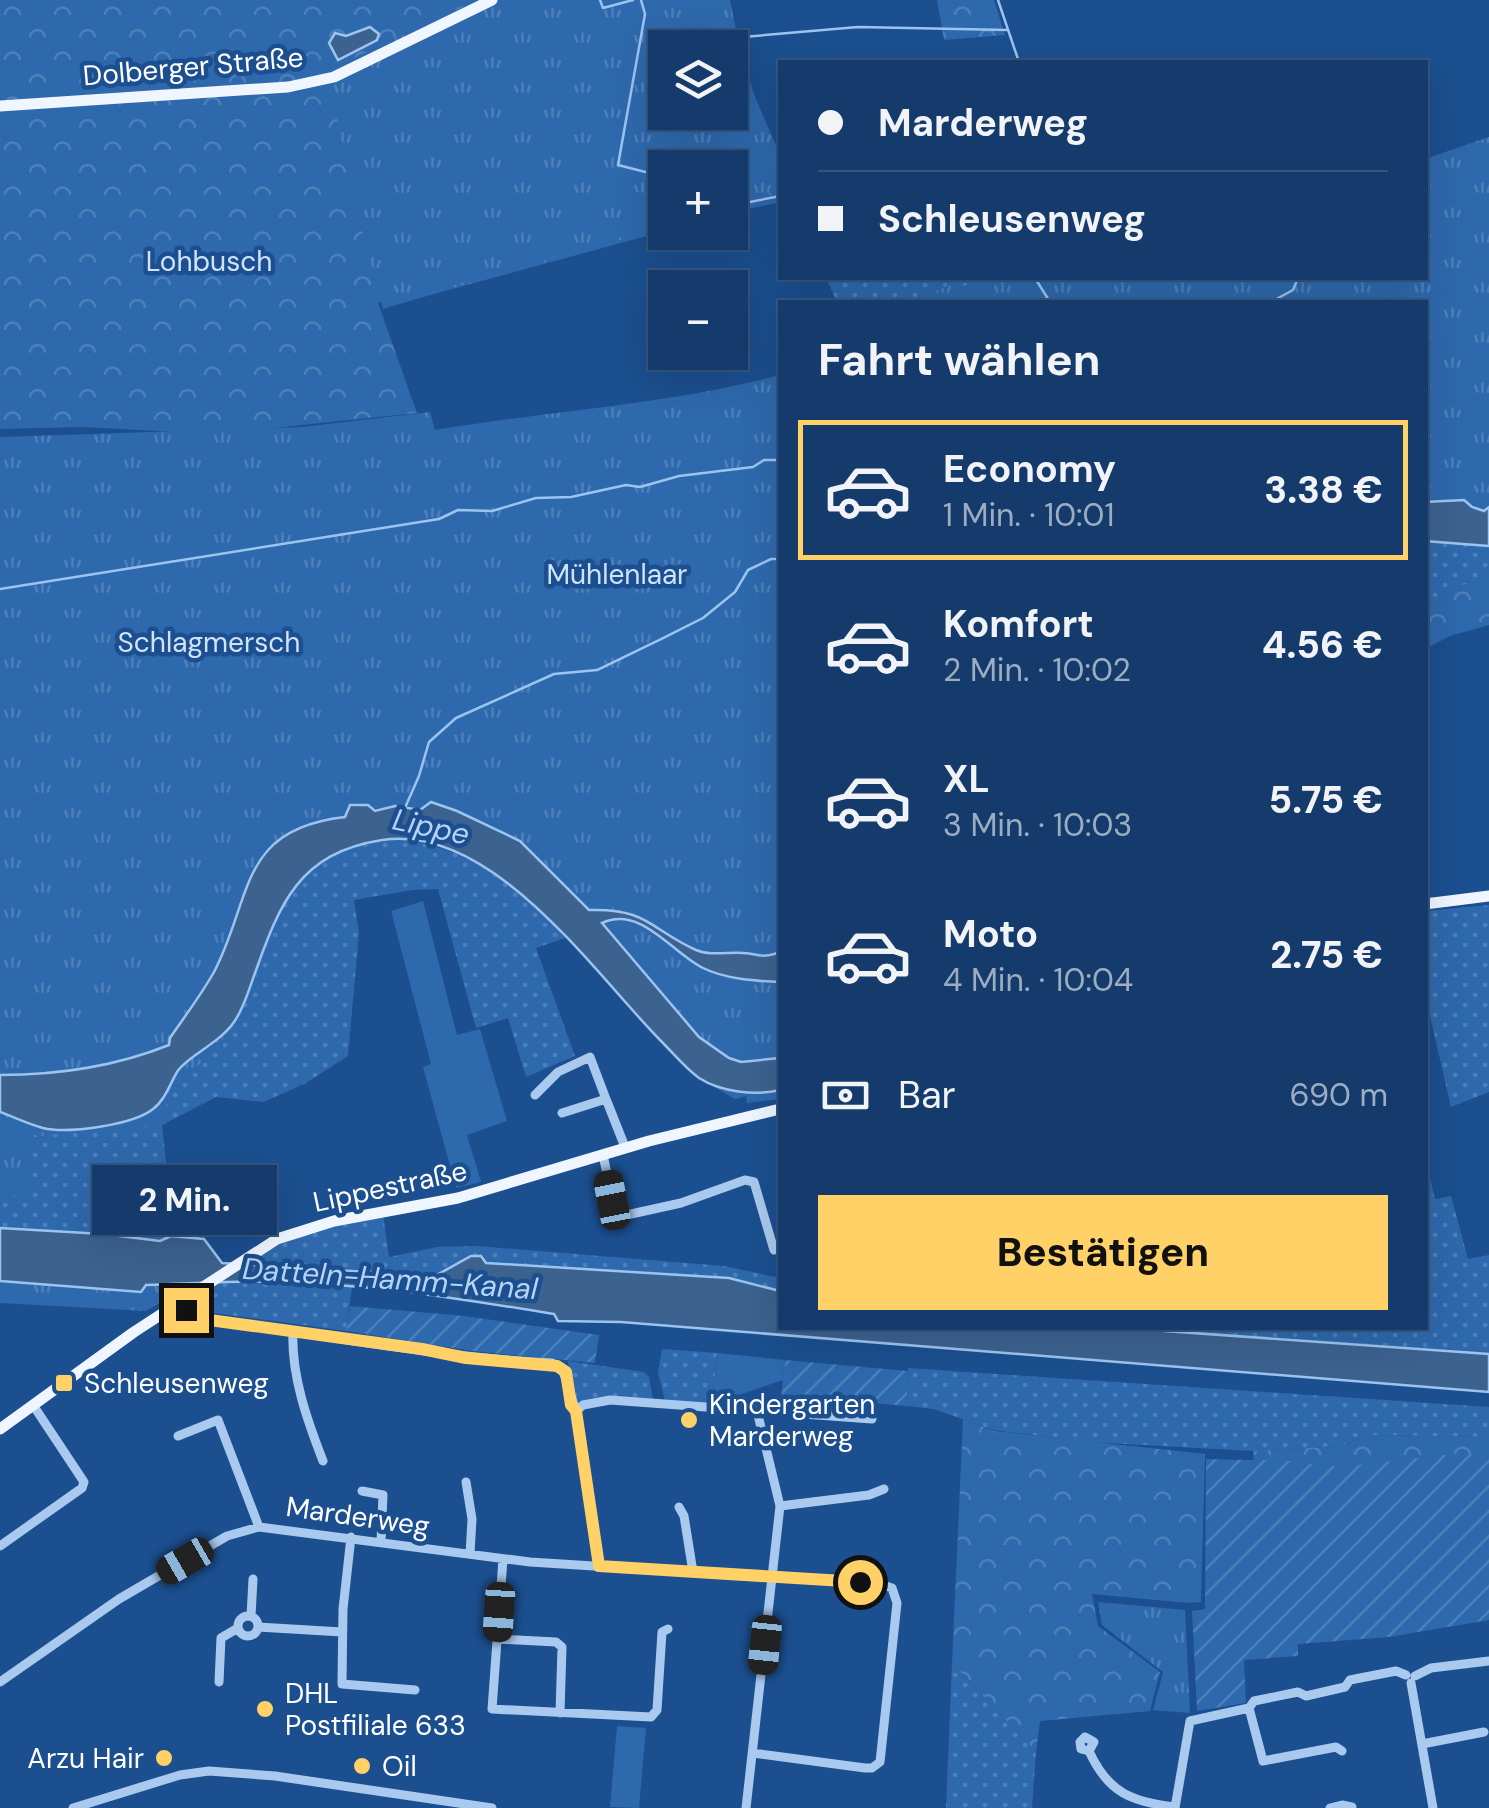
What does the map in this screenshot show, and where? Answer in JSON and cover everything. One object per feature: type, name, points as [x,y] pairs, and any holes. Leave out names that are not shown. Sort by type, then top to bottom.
[{"type":"main road","name":"Dolberger Straße","points":[[0,106],[288,86],[325,80],[492,0]]},
{"type":"main road","points":[[1428,904],[1489,896]]},
{"type":"main road","name":"Lippestraße","points":[[0,1429],[246,1257],[277,1240],[316,1226],[458,1198],[625,1148],[778,1110]]},
{"type":"street","points":[[535,1095],[558,1072],[590,1057],[625,1148]]},
{"type":"street","points":[[562,1114],[606,1099]]},
{"type":"street","points":[[603,1155],[615,1212],[622,1216],[681,1203],[745,1180],[754,1182],[774,1250]]},
{"type":"street","points":[[174,1307],[195,1318],[466,1358],[552,1364],[566,1372],[571,1405],[576,1411],[599,1566]]},
{"type":"street","points":[[293,1331],[293,1354],[302,1398],[323,1461]]},
{"type":"street","points":[[576,1411],[583,1405],[610,1400],[872,1419]]},
{"type":"street","points":[[0,1546],[82,1488],[84,1482],[34,1405]]},
{"type":"street","points":[[746,1808],[780,1506],[758,1411]]},
{"type":"street","points":[[178,1436],[218,1420],[258,1516],[259,1527]]},
{"type":"street","points":[[466,1482],[472,1519],[470,1554]]},
{"type":"street","points":[[780,1506],[869,1496],[884,1489]]},
{"type":"street","points":[[362,1491],[383,1495],[381,1542]]},
{"type":"street","points":[[678,1507],[684,1516],[694,1572]]},
{"type":"street","name":"Marderweg","points":[[0,1682],[119,1599],[227,1536],[259,1527],[503,1559],[886,1584],[896,1592],[898,1603],[880,1762],[872,1768],[753,1753]]},
{"type":"street","points":[[351,1537],[342,1632],[342,1684],[415,1690]]},
{"type":"street","points":[[503,1559],[492,1708],[654,1716],[662,1632],[668,1629]]},
{"type":"street","points":[[254,1579],[251,1616],[258,1627]]},
{"type":"street","points":[[218,1682],[221,1638],[238,1628],[242,1618],[251,1616]]},
{"type":"street","points":[[258,1627],[342,1632]]},
{"type":"street","points":[[238,1628],[242,1634],[251,1636],[258,1627]]},
{"type":"street","points":[[497,1639],[556,1642],[562,1647],[560,1713]]},
{"type":"street","points":[[1411,1678],[1430,1668],[1489,1661]]},
{"type":"street","points":[[1089,1751],[1124,1796],[1175,1808],[1190,1722],[1249,1708],[1254,1701],[1298,1692],[1306,1696],[1345,1687],[1350,1680],[1396,1670],[1411,1678]]},
{"type":"street","points":[[1411,1678],[1433,1808]]},
{"type":"street","points":[[1249,1708],[1259,1755],[1264,1761],[1336,1747],[1342,1752]]},
{"type":"street","points":[[1422,1744],[1484,1732]]},
{"type":"street","points":[[73,1808],[100,1804],[180,1775],[210,1771],[275,1776],[434,1804],[492,1808]]},
{"type":"street","points":[[1330,1808],[1352,1808]]},
{"type":"green space","name":"Lohbusch","points":[[0,0],[727,0],[736,30],[648,30],[648,130],[748,130],[748,74],[778,179],[778,202],[748,209],[748,150],[648,150],[648,236],[397,304],[389,298],[378,303],[417,413],[215,434],[84,427],[0,429]]},
{"type":"green space","points":[[478,0],[730,0],[736,30],[648,30],[648,130],[748,130],[748,80],[778,150],[778,191],[748,200],[748,150],[648,150],[648,229],[383,309],[349,180],[328,70]]},
{"type":"green space","points":[[937,0],[994,0],[1005,35],[944,40]]},
{"type":"green space","points":[[1489,137],[1489,545],[1428,538],[1428,300],[915,300],[960,281],[962,287],[979,280],[1428,280],[1428,158]]},
{"type":"green space","points":[[827,280],[1048,280],[1059,300],[836,300]]},
{"type":"green space","points":[[778,375],[778,1099],[747,1103],[746,1096],[735,1099],[703,1080],[652,1032],[578,949],[493,873],[447,849],[400,840],[351,850],[299,878],[280,910],[256,977],[236,1018],[205,1060],[174,1082],[162,1125],[27,1137],[33,1197],[0,1196],[0,437],[302,427],[430,412],[435,430],[652,401]]},
{"type":"green space","points":[[1428,541],[1489,546],[1489,579],[1468,583],[1428,606]]},
{"type":"green space","points":[[1489,579],[1489,625],[1450,636],[1428,647],[1428,606],[1468,583]]},
{"type":"green space","points":[[393,839],[444,849],[489,870],[529,901],[565,938],[536,948],[575,1056],[526,1077],[508,1018],[476,1028],[438,889],[354,900],[359,933],[348,1056],[306,1083],[264,1102],[216,1097],[162,1125],[169,1189],[165,1235],[171,1236],[168,1240],[0,1228],[0,1112],[276,918],[297,885],[323,862],[355,847]]},
{"type":"green space","points":[[423,901],[457,1035],[480,1029],[507,1121],[467,1135],[481,1182],[456,1188],[423,1067],[431,1064],[391,911]]},
{"type":"green space","points":[[1489,905],[1489,1092],[1451,1107],[1428,1007],[1428,911]]},
{"type":"green space","points":[[1428,1170],[1435,1199],[1451,1196],[1468,1259],[1489,1255],[1489,1354],[1150,1330],[1428,1330]]},
{"type":"green space","points":[[383,1214],[389,1257],[437,1247],[476,1246],[724,1266],[778,1278],[778,1290],[729,1278],[486,1263],[481,1256],[471,1256],[435,1276],[240,1264],[295,1234]]},
{"type":"green space","points":[[0,1282],[141,1292],[146,1285],[194,1283],[146,1311],[0,1303]]},
{"type":"green space","points":[[212,1283],[352,1287],[346,1331],[193,1310],[190,1305],[208,1294]]},
{"type":"green space","points":[[350,1306],[464,1316],[599,1335],[595,1363],[472,1351],[346,1331]]},
{"type":"green space","points":[[662,1349],[717,1353],[712,1404],[665,1401],[658,1372]]},
{"type":"green space","points":[[717,1353],[785,1360],[783,1380],[712,1404]]},
{"type":"green space","points":[[785,1360],[908,1371],[907,1406],[840,1400],[833,1412],[780,1408]]},
{"type":"green space","points":[[568,1361],[644,1372],[649,1377],[653,1400],[610,1397],[575,1402]]},
{"type":"green space","points":[[908,1368],[1489,1407],[1489,1437],[1368,1435],[1340,1446],[1253,1451],[1089,1442],[993,1430],[934,1409],[907,1406]]},
{"type":"green space","points":[[963,1419],[994,1431],[1205,1454],[1201,1602],[1092,1594],[1098,1626],[1160,1672],[1150,1711],[1040,1721],[1036,1752],[952,1663]]},
{"type":"green space","points":[[1368,1435],[1489,1437],[1489,1482],[1254,1465],[1253,1451],[1340,1446]]},
{"type":"green space","points":[[1454,1454],[1489,1454],[1489,1620],[1389,1637],[1298,1644],[1298,1656],[1244,1660],[1246,1703],[1197,1711],[1192,1611],[1205,1609],[1206,1459],[1340,1467]]},
{"type":"green space","points":[[1098,1602],[1185,1610],[1190,1713],[1153,1710],[1163,1672],[1102,1625]]},
{"type":"green space","points":[[952,1663],[1036,1752],[1032,1808],[946,1808]]},
{"type":"green space","points":[[617,1726],[646,1728],[639,1808],[610,1807]]},
{"type":"water","points":[[370,27],[379,34],[377,40],[338,60],[329,43],[335,33],[346,36]]},
{"type":"water","points":[[1464,500],[1484,511],[1489,507],[1489,546],[1428,541],[1428,502]]},
{"type":"water","name":"Lippe","points":[[431,802],[520,841],[589,910],[636,916],[701,952],[765,956],[778,953],[778,982],[741,979],[703,968],[643,925],[616,919],[602,923],[699,1037],[741,1062],[778,1058],[778,1090],[738,1092],[699,1078],[572,943],[501,878],[462,855],[423,841],[382,840],[331,856],[297,885],[274,925],[238,1017],[220,1037],[181,1066],[153,1109],[116,1124],[68,1130],[43,1128],[0,1112],[0,1075],[86,1068],[169,1045],[214,972],[254,871],[285,836],[310,824],[345,817],[350,805],[368,805],[375,811],[395,806],[420,810]]},
{"type":"water","name":"Datteln-Hamm-Kanal","points":[[0,1228],[160,1241],[171,1236],[204,1239],[222,1263],[435,1276],[471,1256],[481,1256],[486,1263],[729,1278],[778,1290],[778,1330],[1150,1330],[1489,1354],[1489,1392],[621,1322],[558,1321],[554,1314],[347,1286],[228,1282],[146,1285],[141,1292],[0,1281]]},
{"type":"waterway","points":[[600,0],[603,8],[633,0]]},
{"type":"waterway","points":[[641,0],[645,14],[618,165],[648,173]]},
{"type":"waterway","points":[[998,0],[1018,60]]},
{"type":"waterway","points":[[748,37],[858,27],[1008,30]]},
{"type":"waterway","points":[[748,202],[778,196]]},
{"type":"waterway","points":[[1036,280],[1049,300]]},
{"type":"waterway","points":[[1275,300],[1293,290],[1297,280]]},
{"type":"waterway","points":[[0,589],[439,519],[458,510],[492,511],[536,498],[571,497],[626,485],[640,487],[679,476],[778,460]]},
{"type":"waterway","name":"Lippe","points":[[404,810],[429,742],[456,718],[554,674],[597,670],[661,639],[703,618],[735,592],[748,570],[778,559]]},
{"type":"place","name":"Schleusenweg","points":[[64,1383]]},
{"type":"place","name":"Kindergarten Marderweg","points":[[689,1420]]},
{"type":"place","name":"DHL Postfiliale 633","points":[[265,1709]]},
{"type":"place","name":"Arzu Hair","points":[[164,1758]]},
{"type":"place","name":"Oil","points":[[362,1766]]},
{"type":"route","points":[[186,1310],[195,1318],[466,1358],[562,1368],[576,1411],[599,1566],[860,1582]]},
{"type":"park label","name":"Mühlenlaar","points":[[617,574]]},
{"type":"park label","name":"Schlagmersch","points":[[209,642]]}]
